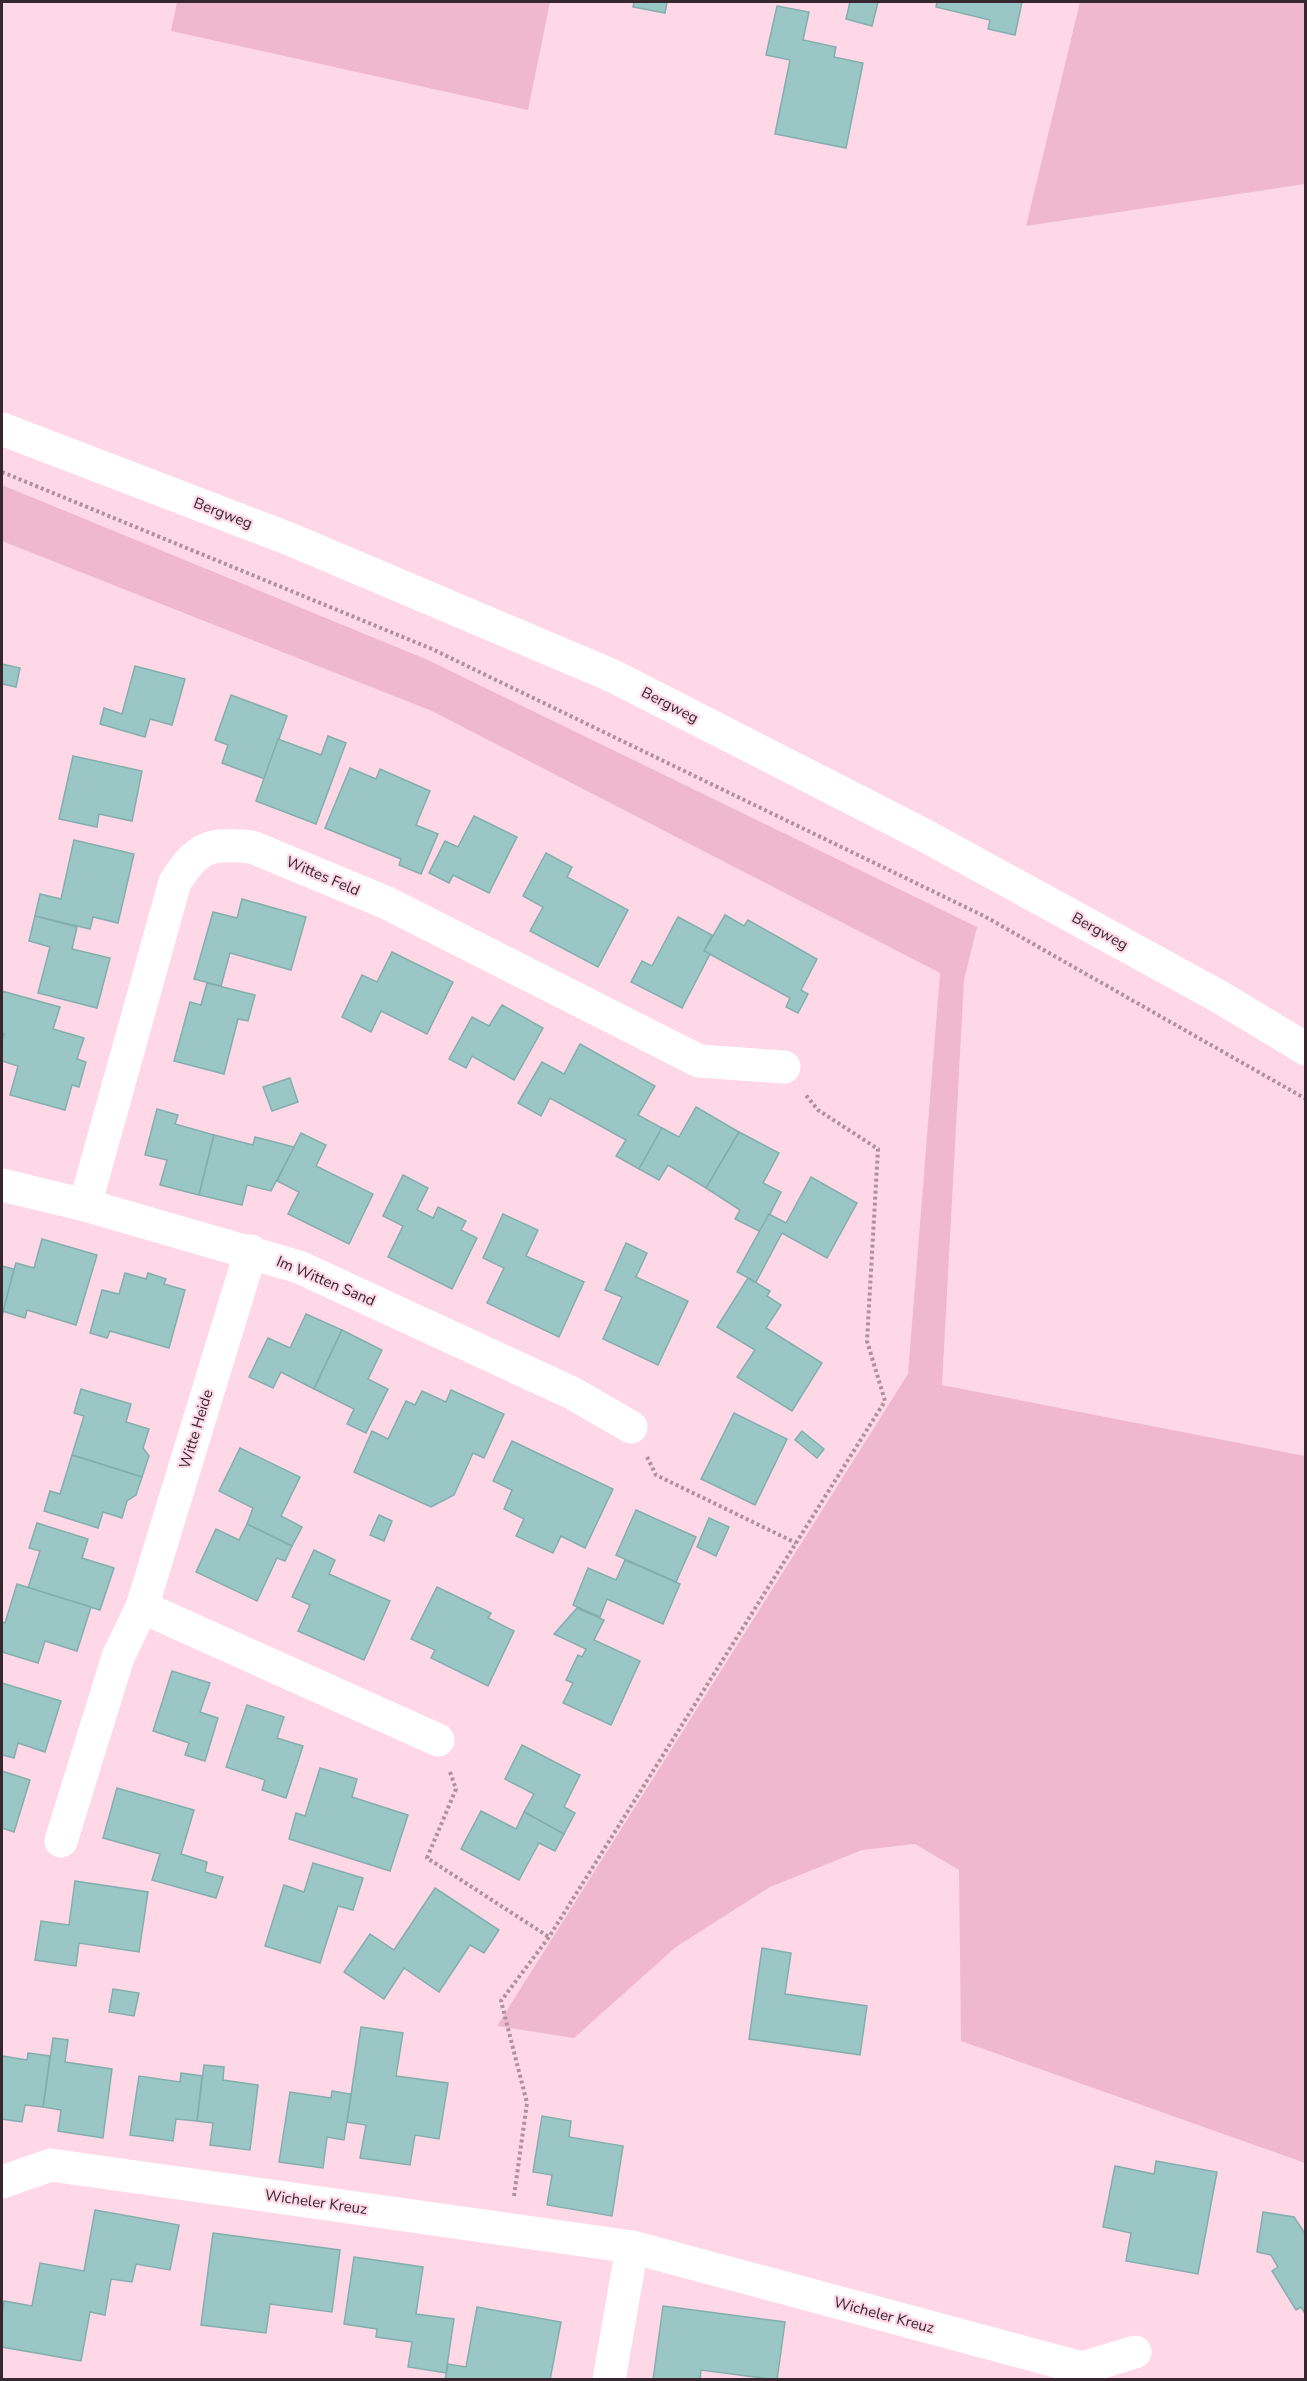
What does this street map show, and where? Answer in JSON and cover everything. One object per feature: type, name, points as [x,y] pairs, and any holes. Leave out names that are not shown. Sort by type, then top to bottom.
[{"type":"street","name":"Bergweg","points":[[2,429],[292,540],[613,676],[924,835],[1218,996],[1305,1049]]},
{"type":"street","name":"Wittes Feld","points":[[85,1205],[175,882],[188,862],[207,847],[228,845],[252,847],[387,903],[699,1061],[784,1067]]},
{"type":"street","name":"Im Witten Sand","points":[[2,1185],[85,1205],[299,1267],[572,1393],[631,1427]]},
{"type":"street","name":"Witte Heide","points":[[61,1841],[118,1657],[142,1607],[250,1251]]},
{"type":"street","points":[[142,1607],[438,1740]]},
{"type":"street","name":"Wicheler Kreuz","points":[[2,2182],[51,2165],[632,2247],[1082,2368],[1136,2352]]},
{"type":"street","points":[[609,2379],[632,2247]]},
{"type":"path","points":[[2,472],[432,649],[984,916],[1305,1099]]},
{"type":"path","points":[[509,2229],[527,2103],[501,2001],[549,1937],[885,1401],[867,1341],[878,1149],[818,1110],[784,1067]]},
{"type":"path","points":[[631,1427],[656,1475],[796,1543]]},
{"type":"path","points":[[438,1740],[456,1789],[427,1858],[549,1937]]},
{"type":"shaded area","points":[[177,2],[550,2],[528,110],[171,31]]},
{"type":"shaded area","points":[[1080,2],[1305,2],[1305,184],[1026,226]]},
{"type":"shaded area","points":[[2,485],[428,660],[977,927],[964,980],[942,1385],[1305,1456],[1305,2163],[961,2041],[959,1870],[915,1844],[862,1850],[770,1887],[676,1947],[574,2038],[497,2026],[908,1374],[940,973],[432,711],[2,541]]},
{"type":"building","points":[[634,2],[667,2],[665,13],[633,7]]},
{"type":"building","points":[[850,2],[878,2],[872,26],[846,19]]},
{"type":"building","points":[[937,2],[1022,2],[1015,35],[988,29],[990,20],[936,7]]},
{"type":"building","points":[[777,6],[809,12],[803,40],[836,47],[834,57],[863,63],[846,148],[775,134],[790,60],[766,55]]},
{"type":"building","points":[[2,664],[20,668],[16,687],[2,684]]},
{"type":"building","points":[[135,666],[185,679],[172,725],[150,719],[145,737],[100,724],[104,708],[122,714]]},
{"type":"building","points":[[231,695],[287,716],[265,779],[222,763],[228,745],[215,740]]},
{"type":"building","points":[[328,736],[346,743],[316,824],[256,801],[278,739],[321,755]]},
{"type":"building","points":[[73,756],[142,771],[132,821],[99,814],[97,827],[59,819]]},
{"type":"building","points":[[350,768],[376,779],[380,769],[430,791],[416,825],[438,834],[421,874],[399,865],[401,859],[325,828]]},
{"type":"building","points":[[474,816],[517,837],[489,893],[453,875],[449,883],[429,873],[445,841],[458,847]]},
{"type":"building","points":[[74,840],[134,854],[118,923],[93,917],[90,929],[35,916],[40,894],[61,899]]},
{"type":"building","points":[[546,853],[572,867],[567,877],[628,910],[598,967],[530,931],[543,907],[523,896]]},
{"type":"building","points":[[242,899],[306,917],[291,970],[230,953],[221,986],[194,979],[213,912],[237,918]]},
{"type":"building","points":[[725,915],[744,926],[748,920],[817,959],[801,990],[808,994],[798,1013],[786,1007],[790,998],[704,951]]},
{"type":"building","points":[[35,916],[77,927],[72,949],[110,958],[97,1008],[38,993],[50,947],[29,941]]},
{"type":"building","points":[[678,917],[712,935],[704,951],[710,954],[682,1008],[631,982],[642,961],[652,966]]},
{"type":"building","points":[[392,952],[453,982],[427,1034],[381,1011],[371,1032],[342,1017],[362,975],[377,982]]},
{"type":"building","points":[[207,983],[255,995],[248,1021],[238,1019],[224,1074],[174,1061],[190,1002],[201,1005]]},
{"type":"building","points":[[2,991],[60,1007],[53,1029],[84,1038],[77,1059],[86,1062],[79,1087],[72,1085],[65,1110],[10,1095],[18,1066],[2,1061],[4,1034],[2,1033]]},
{"type":"building","points":[[502,1005],[543,1028],[514,1080],[472,1056],[466,1068],[449,1059],[472,1017],[489,1026]]},
{"type":"building","points":[[580,1044],[655,1086],[638,1115],[662,1128],[639,1169],[616,1156],[626,1140],[550,1098],[541,1116],[518,1103],[542,1062],[564,1074]]},
{"type":"building","points":[[290,1078],[298,1102],[272,1111],[263,1087]]},
{"type":"building","points":[[696,1107],[739,1132],[706,1188],[668,1165],[659,1180],[639,1169],[662,1128],[679,1137]]},
{"type":"building","points":[[157,1109],[178,1115],[175,1124],[214,1135],[199,1195],[160,1185],[167,1160],[145,1155]]},
{"type":"building","points":[[739,1132],[779,1153],[763,1183],[781,1192],[761,1232],[735,1219],[740,1210],[706,1188]]},
{"type":"building","points":[[301,1133],[326,1145],[316,1166],[373,1194],[349,1244],[288,1214],[299,1192],[277,1181]]},
{"type":"building","points":[[214,1135],[253,1145],[255,1137],[294,1147],[271,1191],[247,1185],[242,1205],[199,1195]]},
{"type":"building","points":[[403,1175],[428,1188],[417,1210],[433,1218],[438,1207],[466,1221],[461,1230],[477,1238],[452,1289],[388,1257],[403,1226],[383,1216]]},
{"type":"building","points":[[811,1177],[857,1203],[827,1258],[782,1233],[756,1282],[737,1272],[769,1214],[786,1223]]},
{"type":"building","points":[[503,1214],[538,1230],[526,1256],[584,1282],[559,1337],[487,1303],[504,1268],[483,1258]]},
{"type":"building","points":[[42,1239],[97,1255],[76,1325],[27,1310],[25,1318],[2,1311],[16,1263],[34,1268]]},
{"type":"building","points":[[626,1243],[647,1253],[636,1277],[688,1301],[658,1365],[603,1339],[622,1297],[605,1290]]},
{"type":"building","points":[[2,1266],[14,1269],[2,1316]]},
{"type":"building","points":[[125,1273],[146,1279],[148,1273],[166,1279],[164,1284],[185,1290],[169,1348],[110,1331],[107,1338],[90,1333],[102,1290],[119,1294]]},
{"type":"building","points":[[748,1278],[770,1291],[767,1296],[781,1305],[766,1328],[822,1363],[792,1411],[737,1377],[755,1350],[717,1327]]},
{"type":"building","points":[[306,1314],[342,1330],[314,1389],[281,1372],[273,1388],[249,1377],[268,1338],[290,1348]]},
{"type":"building","points":[[342,1330],[382,1350],[368,1379],[388,1389],[366,1433],[347,1424],[354,1409],[314,1389]]},
{"type":"building","points":[[81,1389],[131,1404],[126,1422],[149,1429],[143,1448],[149,1456],[142,1477],[72,1455],[84,1416],[74,1413]]},
{"type":"building","points":[[451,1390],[504,1414],[484,1458],[473,1453],[454,1495],[431,1507],[354,1472],[372,1431],[388,1439],[406,1401],[415,1405],[422,1391],[446,1402]]},
{"type":"building","points":[[734,1413],[787,1439],[755,1505],[701,1479]]},
{"type":"building","points":[[802,1431],[824,1449],[817,1458],[795,1440]]},
{"type":"building","points":[[512,1441],[613,1489],[585,1548],[561,1536],[553,1553],[516,1536],[524,1519],[504,1509],[512,1490],[493,1481]]},
{"type":"building","points":[[240,1448],[300,1477],[281,1516],[302,1527],[292,1546],[247,1524],[253,1508],[219,1491]]},
{"type":"building","points":[[72,1455],[142,1477],[136,1495],[127,1501],[122,1518],[103,1512],[98,1528],[44,1511],[50,1491],[60,1494]]},
{"type":"building","points":[[636,1510],[696,1537],[676,1582],[616,1555]]},
{"type":"building","points":[[379,1515],[392,1521],[384,1541],[370,1535]]},
{"type":"building","points":[[709,1518],[729,1527],[716,1556],[697,1547]]},
{"type":"building","points":[[37,1523],[88,1539],[82,1558],[114,1568],[100,1610],[28,1588],[40,1551],[29,1548]]},
{"type":"building","points":[[247,1524],[292,1546],[285,1561],[277,1558],[257,1601],[196,1572],[216,1529],[239,1540]]},
{"type":"building","points":[[314,1550],[335,1560],[329,1574],[390,1601],[364,1660],[298,1631],[310,1605],[292,1597]]},
{"type":"building","points":[[625,1560],[680,1584],[663,1624],[607,1599],[600,1617],[573,1605],[588,1568],[616,1580]]},
{"type":"building","points":[[17,1584],[91,1607],[77,1651],[45,1641],[38,1663],[2,1652],[2,1622],[5,1623]]},
{"type":"building","points":[[437,1587],[491,1613],[488,1618],[514,1631],[488,1686],[431,1658],[435,1650],[411,1639]]},
{"type":"building","points":[[577,1608],[604,1620],[594,1640],[640,1661],[611,1725],[563,1703],[573,1683],[566,1680],[578,1655],[582,1657],[586,1649],[554,1634]]},
{"type":"building","points":[[172,1671],[210,1683],[200,1712],[218,1718],[205,1761],[185,1755],[189,1743],[153,1731]]},
{"type":"building","points":[[2,1683],[61,1701],[45,1752],[18,1743],[14,1758],[2,1755]]},
{"type":"building","points":[[247,1705],[284,1717],[277,1738],[303,1746],[286,1798],[262,1790],[265,1780],[226,1767]]},
{"type":"building","points":[[522,1745],[580,1775],[564,1807],[575,1813],[564,1834],[524,1812],[534,1794],[505,1779]]},
{"type":"building","points":[[320,1768],[357,1779],[352,1797],[408,1815],[390,1871],[289,1839],[296,1813],[305,1816]]},
{"type":"building","points":[[2,1771],[30,1780],[14,1832],[2,1828]]},
{"type":"building","points":[[117,1788],[194,1810],[181,1854],[207,1862],[205,1872],[223,1877],[216,1898],[152,1880],[160,1854],[103,1838]]},
{"type":"building","points":[[481,1811],[516,1829],[524,1812],[564,1834],[555,1851],[539,1843],[519,1880],[461,1849]]},
{"type":"building","points":[[313,1863],[363,1878],[353,1910],[338,1906],[320,1963],[265,1946],[284,1885],[304,1892]]},
{"type":"building","points":[[75,1881],[148,1892],[139,1952],[79,1943],[76,1966],[35,1960],[41,1921],[69,1925]]},
{"type":"building","points":[[435,1888],[499,1930],[484,1953],[470,1945],[439,1992],[404,1968],[384,1999],[344,1972],[370,1934],[394,1950]]},
{"type":"building","points":[[762,1948],[791,1953],[785,1994],[867,2006],[860,2055],[749,2039]]},
{"type":"building","points":[[113,1989],[139,1993],[134,2016],[109,2012]]},
{"type":"building","points":[[361,2027],[403,2033],[396,2076],[448,2083],[439,2139],[415,2135],[410,2165],[360,2158],[366,2125],[347,2122]]},
{"type":"building","points":[[53,2038],[68,2040],[65,2062],[112,2069],[103,2138],[58,2131],[61,2110],[43,2107]]},
{"type":"building","points":[[28,2053],[50,2056],[43,2107],[25,2105],[22,2122],[2,2119],[2,2056],[27,2060]]},
{"type":"building","points":[[204,2065],[224,2067],[223,2080],[258,2085],[250,2150],[210,2145],[213,2123],[197,2121]]},
{"type":"building","points":[[181,2073],[202,2076],[197,2121],[176,2119],[173,2141],[130,2135],[139,2076],[180,2082]]},
{"type":"building","points":[[332,2091],[351,2094],[344,2140],[327,2137],[323,2168],[279,2162],[290,2092],[331,2098]]},
{"type":"building","points":[[542,2116],[571,2121],[569,2137],[623,2146],[612,2216],[547,2205],[552,2175],[533,2172]]},
{"type":"building","points":[[1156,2161],[1217,2172],[1198,2274],[1126,2261],[1131,2233],[1103,2227],[1115,2166],[1154,2174]]},
{"type":"building","points":[[95,2210],[179,2225],[170,2270],[136,2264],[132,2282],[111,2279],[105,2315],[90,2312],[81,2361],[2,2347],[4,2301],[32,2306],[40,2263],[84,2271]]},
{"type":"building","points":[[1263,2212],[1294,2217],[1306,2235],[1306,2315],[1301,2307],[1296,2310],[1272,2271],[1278,2267],[1271,2255],[1257,2252]]},
{"type":"building","points":[[213,2233],[340,2250],[332,2312],[270,2304],[266,2333],[201,2325]]},
{"type":"building","points":[[354,2257],[423,2267],[416,2314],[454,2319],[446,2373],[408,2367],[412,2342],[376,2337],[377,2329],[344,2324]]},
{"type":"building","points":[[663,2306],[785,2322],[777,2380],[701,2370],[700,2380],[653,2380]]},
{"type":"building","points":[[477,2307],[561,2322],[550,2380],[445,2380],[448,2364],[466,2367]]}]
